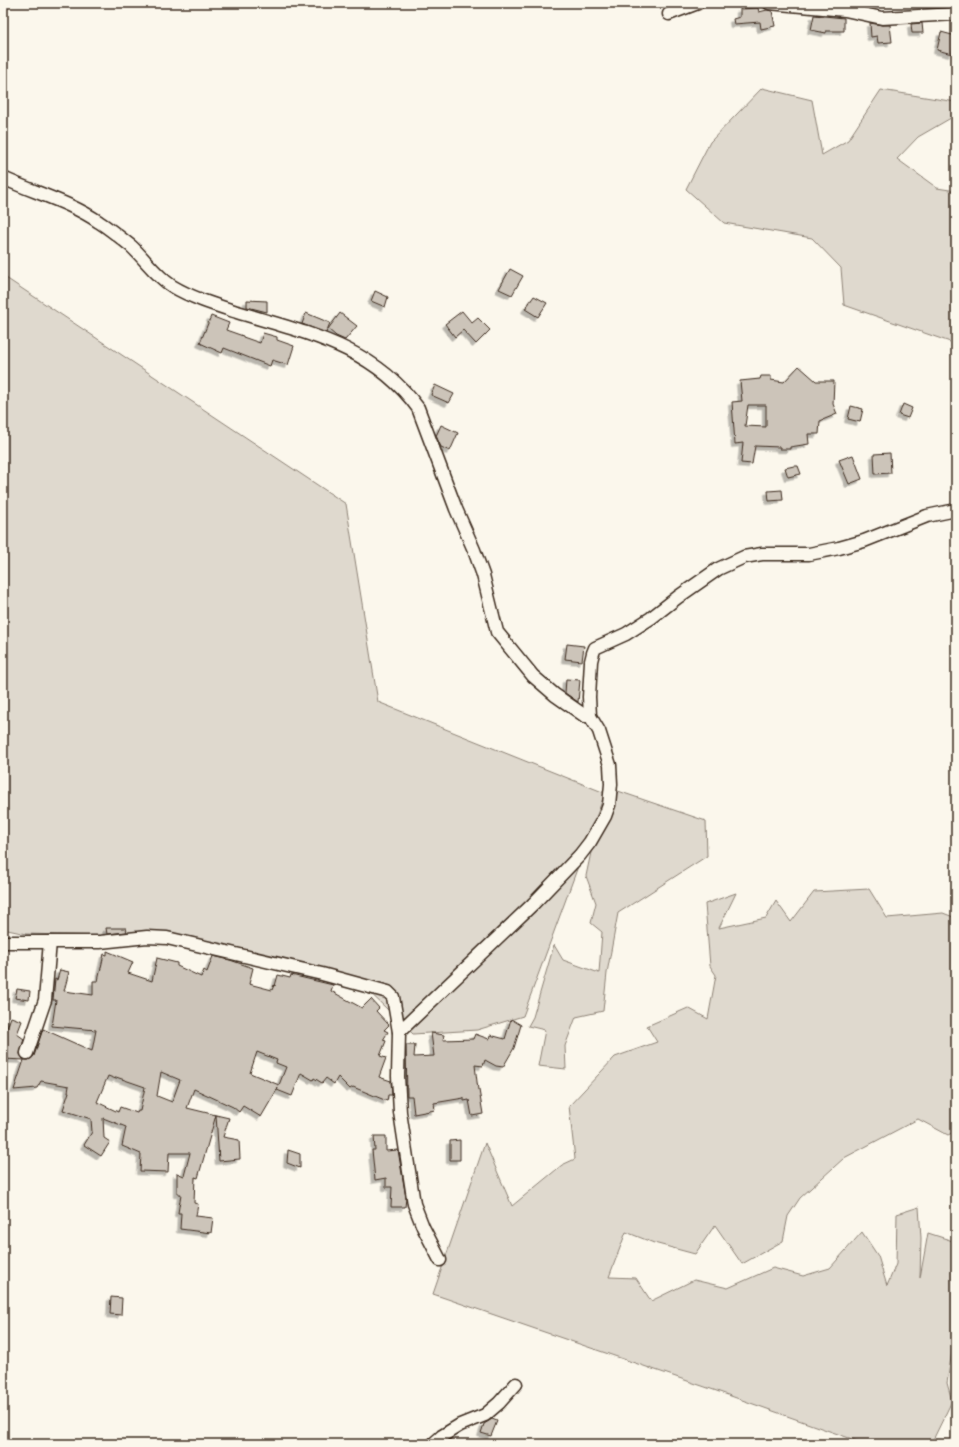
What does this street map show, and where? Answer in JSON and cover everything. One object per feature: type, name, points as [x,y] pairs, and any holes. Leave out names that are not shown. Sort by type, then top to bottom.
[{"type":"street","points":[[669,14],[698,3]]},
{"type":"street","points":[[769,3],[845,10],[882,18],[956,14]]},
{"type":"street","points":[[3,178],[68,204],[100,222],[130,246],[163,280],[173,286],[207,302],[311,334],[334,343],[385,372],[408,394],[418,408],[456,509],[483,574],[497,632],[534,676],[555,695],[585,716],[590,716]]},
{"type":"street","points":[[399,1032],[533,904],[580,855],[590,842],[605,816],[609,805],[611,784],[610,765],[599,731],[590,716],[589,697],[591,661],[595,648],[626,634],[651,618],[718,569],[744,557],[777,553],[794,555],[809,554],[840,548],[864,541],[927,516],[956,510]]},
{"type":"street","points":[[3,942],[100,942],[146,937],[166,938],[322,974],[388,992],[393,997],[399,1032],[398,1076],[400,1112],[414,1204],[440,1260]]},
{"type":"street","points":[[27,1053],[45,1000],[50,942]]},
{"type":"street","points":[[433,1444],[442,1436],[460,1425],[485,1415],[499,1403],[516,1384]]},
{"type":"shaded area","points":[[762,88],[812,100],[822,155],[848,140],[881,90],[956,102],[956,115],[918,137],[897,159],[937,188],[956,191],[956,344],[844,305],[841,268],[812,238],[724,223],[686,189],[710,142]]},
{"type":"shaded area","points":[[3,276],[346,504],[378,702],[605,793],[523,1016],[477,1030],[413,1034],[362,985],[147,937],[26,934],[3,929]]},
{"type":"shaded area","points":[[618,791],[706,821],[707,856],[618,913],[607,973],[603,1011],[576,1017],[565,1046],[566,1069],[538,1066],[545,1030],[528,1026],[533,1017],[554,945],[563,960],[599,973],[602,932],[591,923],[596,903],[586,876],[593,843]]},
{"type":"shaded area","points":[[869,889],[887,918],[943,913],[956,918],[956,1131],[948,1135],[918,1119],[844,1158],[800,1198],[788,1216],[783,1241],[742,1264],[715,1225],[695,1254],[654,1243],[626,1232],[609,1277],[636,1278],[651,1301],[694,1280],[728,1288],[773,1268],[803,1276],[830,1268],[862,1232],[878,1256],[887,1286],[896,1264],[897,1214],[919,1207],[921,1238],[920,1278],[928,1233],[956,1242],[956,1334],[947,1383],[952,1401],[931,1444],[866,1444],[711,1389],[433,1294],[485,1143],[512,1206],[562,1165],[575,1159],[569,1106],[615,1057],[657,1042],[647,1026],[688,1008],[708,1019],[716,975],[710,966],[705,904],[736,893],[719,928],[766,918],[776,901],[791,922],[814,892]]},
{"type":"building","points":[[758,8],[759,12],[767,10],[772,11],[775,26],[761,29],[760,22],[734,24],[733,19],[740,17],[740,9]]},
{"type":"building","points":[[814,15],[844,18],[844,31],[826,31],[826,33],[811,30]]},
{"type":"building","points":[[870,23],[890,25],[892,42],[878,43],[877,36],[871,37]]},
{"type":"building","points":[[922,23],[923,33],[912,33],[911,24]]},
{"type":"building","points":[[941,32],[956,36],[952,54],[937,50]]},
{"type":"building","points":[[510,269],[523,276],[512,295],[499,289]]},
{"type":"building","points":[[375,291],[388,297],[385,307],[371,301]]},
{"type":"building","points":[[534,296],[547,303],[538,317],[525,309]]},
{"type":"building","points":[[247,300],[267,301],[267,312],[247,307]]},
{"type":"building","points":[[462,311],[472,323],[478,318],[490,330],[476,344],[463,330],[455,337],[445,324]]},
{"type":"building","points":[[306,313],[330,323],[326,333],[302,324]]},
{"type":"building","points":[[340,313],[357,326],[345,340],[336,336],[328,329]]},
{"type":"building","points":[[211,316],[229,323],[226,330],[243,337],[260,343],[263,333],[277,337],[277,340],[294,346],[288,365],[272,360],[270,366],[224,348],[222,353],[200,343]]},
{"type":"building","points":[[799,366],[816,381],[834,381],[833,404],[837,414],[820,421],[819,434],[808,434],[809,444],[790,447],[790,449],[755,446],[752,464],[741,463],[743,443],[735,444],[732,402],[742,401],[740,381],[760,379],[761,376],[771,376],[771,380],[784,382]],"holes":[[[748,405],[766,405],[766,427],[745,426]]]},
{"type":"building","points":[[435,385],[454,394],[449,403],[431,395]]},
{"type":"building","points":[[903,404],[912,408],[908,418],[899,415]]},
{"type":"building","points":[[851,406],[863,409],[860,422],[848,419]]},
{"type":"building","points":[[441,425],[458,433],[450,451],[441,447],[436,436]]},
{"type":"building","points":[[890,453],[891,473],[875,474],[874,454]]},
{"type":"building","points":[[853,455],[862,479],[849,484],[839,460]]},
{"type":"building","points":[[798,466],[801,474],[788,477],[785,468]]},
{"type":"building","points":[[782,490],[783,500],[769,501],[768,491]]},
{"type":"building","points":[[567,644],[584,646],[582,661],[565,659]]},
{"type":"building","points":[[566,679],[580,680],[578,702],[565,693]]},
{"type":"building","points":[[106,928],[126,928],[127,932],[107,934]]},
{"type":"building","points":[[107,951],[133,962],[128,973],[152,981],[157,958],[177,963],[177,966],[201,977],[204,970],[207,972],[213,956],[253,968],[249,984],[272,990],[274,985],[275,986],[278,975],[290,978],[291,975],[333,985],[331,991],[362,1008],[371,999],[379,1008],[376,1011],[389,1025],[384,1030],[388,1032],[383,1040],[386,1041],[380,1056],[386,1058],[379,1077],[391,1081],[392,1095],[388,1095],[387,1101],[353,1087],[350,1089],[338,1077],[334,1084],[326,1078],[322,1083],[301,1073],[292,1096],[277,1090],[278,1088],[261,1117],[243,1106],[239,1112],[233,1107],[194,1089],[187,1108],[216,1115],[198,1178],[195,1177],[194,1203],[198,1204],[196,1216],[213,1218],[211,1233],[180,1229],[181,1213],[178,1213],[181,1194],[177,1194],[177,1173],[184,1176],[190,1153],[169,1153],[168,1172],[140,1171],[141,1154],[122,1146],[126,1127],[103,1118],[104,1138],[110,1142],[101,1156],[84,1145],[92,1132],[91,1119],[63,1110],[69,1092],[69,1086],[41,1081],[37,1088],[14,1090],[24,1060],[29,1060],[34,1056],[43,1029],[92,1051],[96,1030],[52,1026],[56,1000],[53,1000],[55,979],[57,980],[60,970],[69,972],[64,991],[93,995],[93,981],[98,981],[104,954],[107,955]],"holes":[[[257,1052],[277,1060],[276,1063],[286,1067],[279,1085],[250,1073]],[[161,1072],[180,1080],[172,1102],[157,1096]],[[108,1076],[116,1079],[116,1077],[145,1087],[140,1111],[137,1113],[120,1107],[118,1112],[97,1102]]]},
{"type":"building","points":[[17,989],[30,991],[29,1000],[15,998]]},
{"type":"building","points":[[11,1017],[22,1021],[17,1034],[24,1039],[20,1054],[24,1060],[3,1059],[3,1033],[5,1028],[7,1028]]},
{"type":"building","points":[[511,1019],[521,1025],[514,1048],[503,1067],[496,1066],[485,1060],[483,1066],[475,1065],[483,1114],[472,1116],[469,1100],[464,1101],[464,1098],[434,1103],[435,1110],[414,1114],[412,1096],[407,1096],[406,1045],[415,1045],[414,1057],[434,1056],[431,1033],[444,1035],[443,1040],[473,1039],[475,1034],[489,1039],[490,1035],[505,1039]]},
{"type":"building","points":[[216,1115],[229,1118],[223,1137],[239,1140],[240,1159],[219,1161]]},
{"type":"building","points":[[374,1136],[386,1136],[386,1151],[398,1150],[406,1198],[405,1207],[391,1207],[392,1187],[386,1187],[386,1178],[375,1180],[372,1150],[375,1150]]},
{"type":"building","points":[[460,1140],[460,1160],[450,1160],[450,1141]]},
{"type":"building","points":[[288,1150],[300,1154],[300,1168],[287,1163]]},
{"type":"building","points":[[111,1297],[122,1298],[121,1315],[110,1314]]},
{"type":"building","points":[[492,1419],[497,1421],[491,1436],[481,1433],[484,1424]]}]
